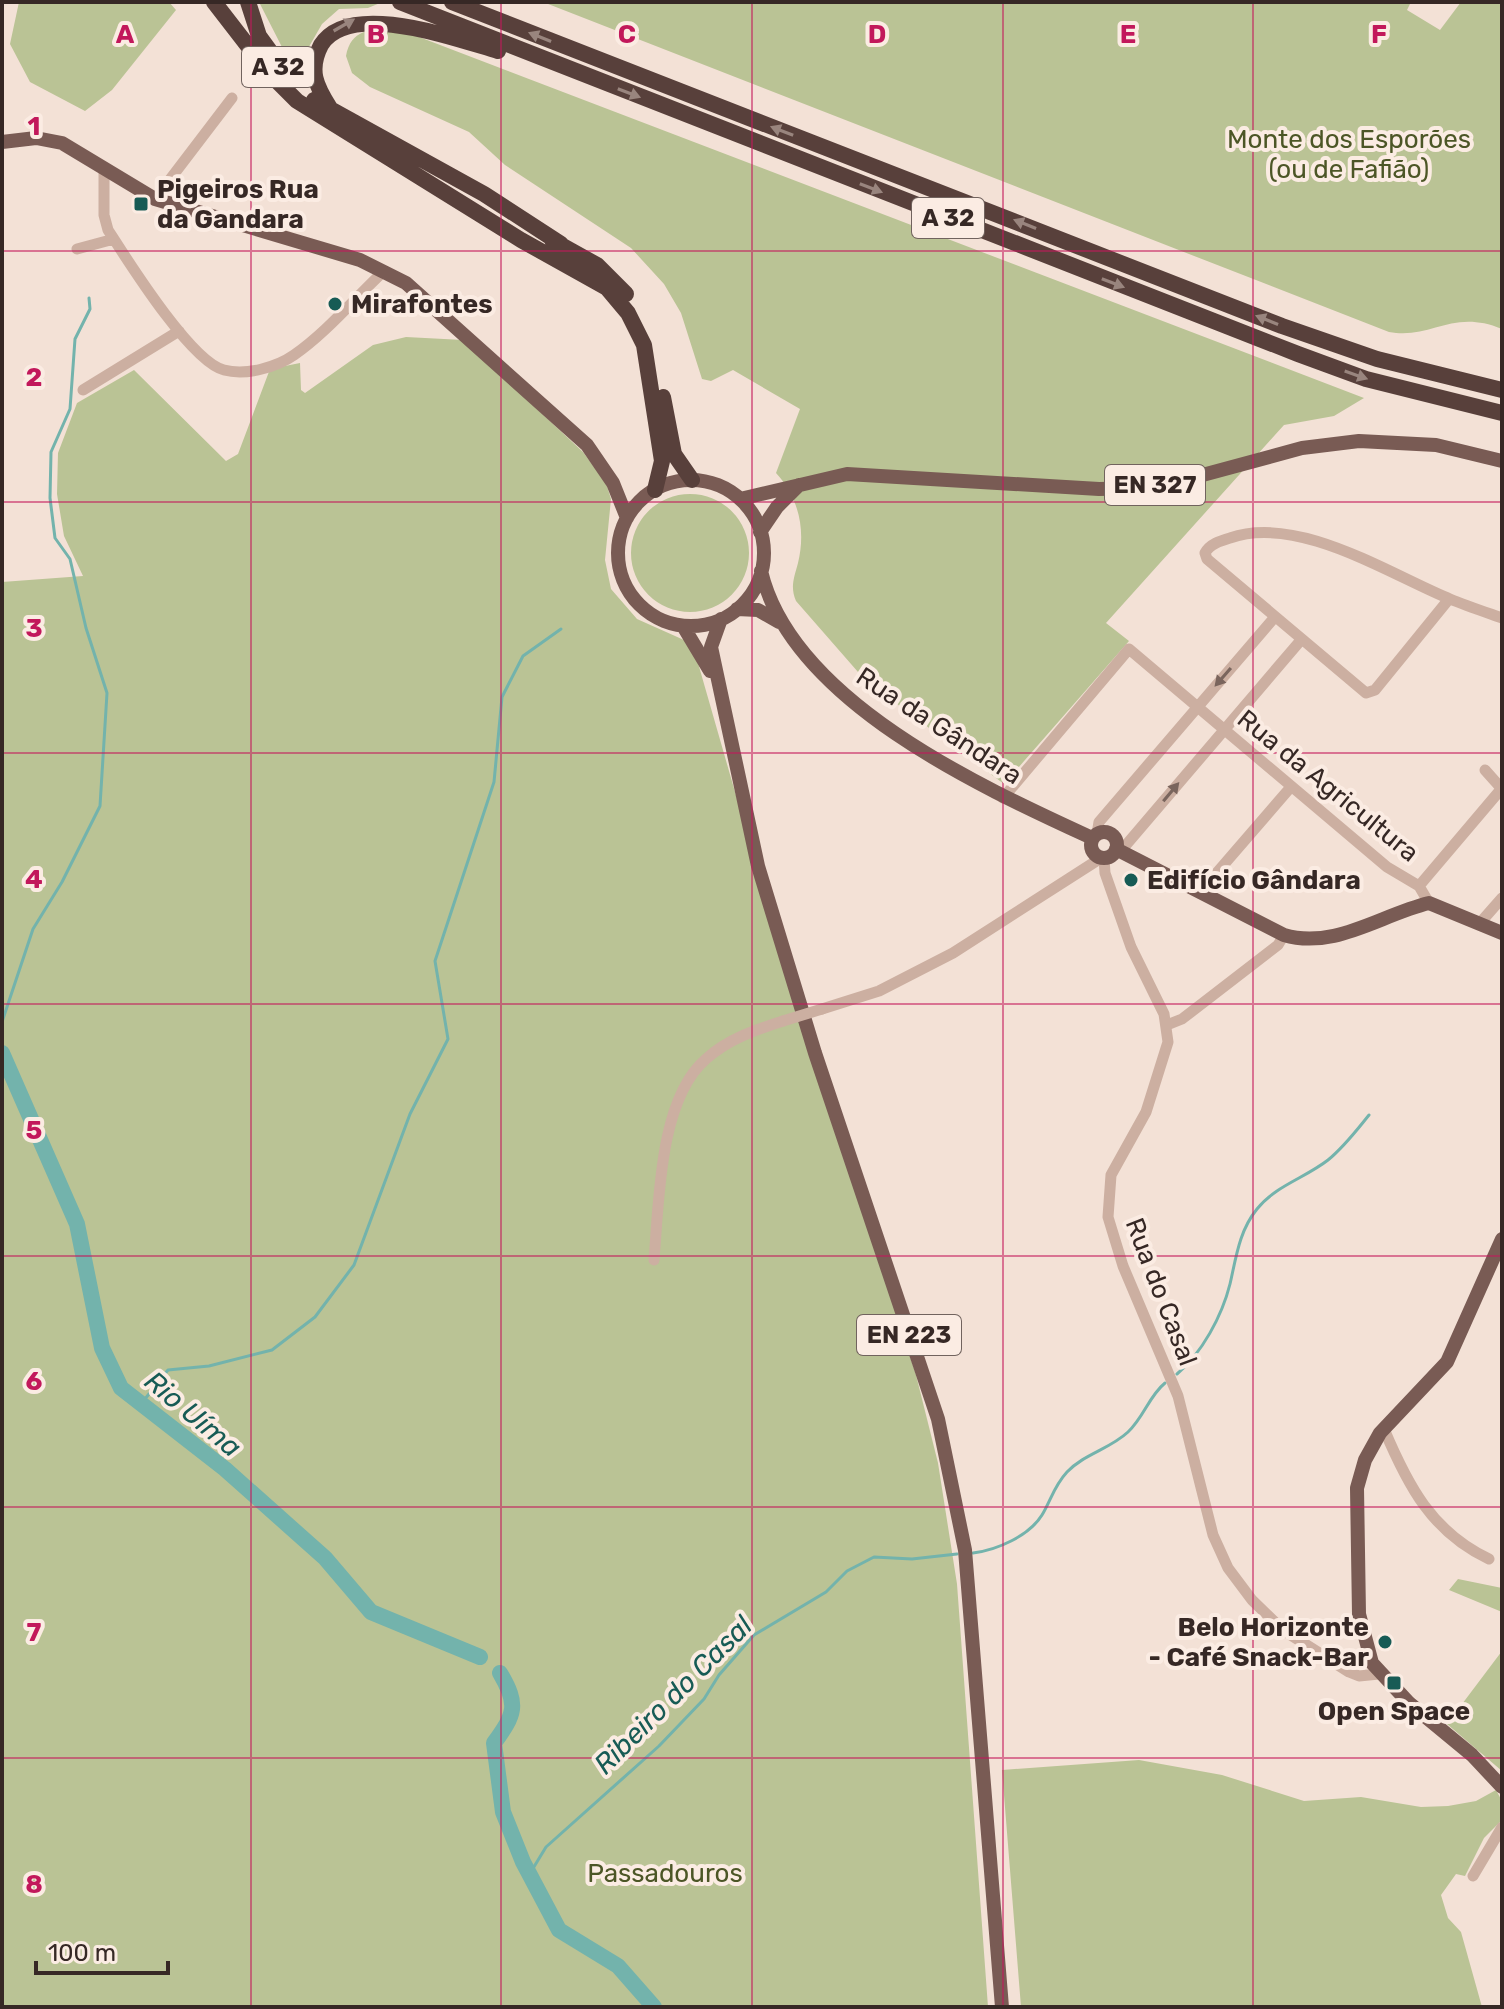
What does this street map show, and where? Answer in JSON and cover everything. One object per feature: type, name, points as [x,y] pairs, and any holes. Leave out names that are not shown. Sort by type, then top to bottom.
[{"type":"highway","name":"A 32","points":[[214,2],[268,72],[297,101],[555,250],[615,280],[647,325],[674,454],[692,480]]},
{"type":"highway","name":"A 32","points":[[240,2],[251,38],[268,72]]},
{"type":"highway","name":"A 32","points":[[248,2],[259,36],[278,67],[302,93],[451,188]]},
{"type":"highway","name":"A 32","points":[[400,2],[1298,354],[1366,379],[1502,413]]},
{"type":"highway","name":"A 32","points":[[452,2],[1282,326],[1377,359],[1502,390]]},
{"type":"highway","name":"A 32","points":[[333,112],[315,85],[313,62],[322,41],[338,26],[355,18],[380,18],[578,73]]},
{"type":"highway","name":"A 32","points":[[555,250],[607,288],[638,328],[644,345],[662,461],[649,494]]},
{"type":"main road","points":[[2,142],[49,139],[155,199],[360,260],[384,271],[444,314],[564,421],[587,445],[613,483],[627,518]]},
{"type":"main road","name":"EN 327","points":[[740,499],[767,495],[802,482],[847,474],[1099,489],[1141,488],[1184,480],[1302,448],[1359,441],[1436,445],[1502,461]]},
{"type":"main road","points":[[692,480],[718,485],[740,499],[760,532],[761,571],[752,592],[737,609],[721,619],[683,626],[647,611],[623,581],[619,542],[627,518],[649,494],[692,480]]},
{"type":"main road","points":[[760,532],[777,507],[802,482]]},
{"type":"main road","points":[[613,483],[649,494]]},
{"type":"main road","name":"Rua da Gândara","points":[[761,571],[768,598],[783,625],[825,676],[853,703],[1003,798],[1095,836],[1112,835],[1109,853],[1201,891],[1284,935],[1305,941],[1326,939],[1429,903]]},
{"type":"main road","name":"Rua da Gândara","points":[[737,609],[758,610],[783,625]]},
{"type":"main road","name":"EN 223","points":[[721,619],[711,647],[716,682],[758,866],[815,1053],[938,1419],[953,1483],[965,1550],[1002,2007]]},
{"type":"main road","name":"EN 223","points":[[683,626],[716,682]]},
{"type":"main road","points":[[1095,836],[1092,850],[1109,853]]},
{"type":"main road","points":[[1429,903],[1502,933]]},
{"type":"main road","points":[[1502,1239],[1447,1362],[1384,1429],[1365,1460],[1357,1488],[1359,1614],[1364,1641],[1379,1674],[1472,1755],[1502,1787]]},
{"type":"street","points":[[155,199],[232,98]]},
{"type":"street","points":[[104,169],[104,215],[114,239],[179,331],[207,362],[223,370],[267,368],[294,355],[384,271]]},
{"type":"street","points":[[77,249],[114,239]]},
{"type":"street","points":[[83,390],[179,331]]},
{"type":"street","points":[[1449,599],[1371,693],[1274,618],[1207,559],[1205,553],[1209,547],[1238,535],[1274,533],[1337,549],[1449,599],[1502,618]]},
{"type":"street","points":[[1095,836],[1099,822],[1274,618]]},
{"type":"street","points":[[654,1260],[665,1145],[673,1108],[703,1060],[744,1033],[879,991],[953,953],[1126,845],[1301,640]]},
{"type":"street","name":"Rua da Agricultura","points":[[1003,798],[1129,649],[1290,788],[1387,867],[1419,886],[1429,903]]},
{"type":"street","points":[[1419,886],[1502,789],[1485,770]]},
{"type":"street","points":[[1201,891],[1290,788]]},
{"type":"street","points":[[1109,853],[1105,873],[1131,947],[1167,1025],[1182,1019],[1278,945],[1284,935]]},
{"type":"street","points":[[1480,923],[1502,898]]},
{"type":"street","name":"Rua do Casal","points":[[1167,1025],[1162,1069],[1146,1112],[1111,1175],[1107,1194],[1108,1217],[1123,1266],[1178,1396],[1213,1535],[1228,1568],[1252,1600],[1283,1630],[1349,1672],[1359,1676],[1379,1674]]},
{"type":"street","points":[[1384,1429],[1413,1489],[1444,1532],[1489,1559]]},
{"type":"street","points":[[1473,1876],[1502,1827]]},
{"type":"green space","points":[[19,2],[169,2],[176,10],[112,90],[85,111],[30,82],[10,44]]},
{"type":"green space","points":[[259,2],[380,3],[368,8],[339,9],[322,24],[306,52],[310,80],[285,53]]},
{"type":"green space","name":"Monte dos Esporões (ou de Fafião)","points":[[543,2],[1411,2],[1407,10],[1440,30],[1461,2],[1502,2],[1502,329],[1469,322],[1417,332],[1389,332]]},
{"type":"green space","points":[[393,27],[1364,398],[1334,416],[1284,425],[1106,623],[1129,641],[1004,784],[865,680],[796,601],[793,587],[801,527],[790,493],[776,473],[800,409],[733,370],[711,381],[702,379],[681,313],[664,284],[631,248],[505,165],[469,132],[370,87],[352,73],[346,56],[352,40],[363,32]]},
{"type":"green space","name":"Passadouros","points":[[406,337],[463,340],[583,452],[606,483],[611,499],[605,560],[611,589],[637,619],[684,640],[698,663],[795,1001],[916,1375],[938,1463],[957,1584],[988,2007],[2,2007],[2,582],[83,576],[64,536],[57,494],[58,453],[77,403],[134,370],[226,461],[238,454],[270,369],[300,363],[301,390],[305,393],[373,345]]},
{"type":"green space","points":[[690,494],[713,498],[732,511],[745,530],[749,553],[745,576],[732,595],[713,608],[690,612],[667,608],[648,595],[635,576],[631,553],[635,530],[648,511],[667,498]]},
{"type":"green space","points":[[1458,1579],[1502,1588],[1502,1612],[1449,1590]]},
{"type":"green space","points":[[1502,1651],[1502,1771],[1447,1724]]},
{"type":"green space","points":[[1139,1760],[1222,1775],[1304,1801],[1361,1797],[1421,1807],[1448,1806],[1476,1801],[1496,1790],[1502,1801],[1502,1820],[1484,1838],[1465,1876],[1456,1874],[1441,1895],[1448,1918],[1461,1932],[1482,2007],[1021,2007],[1002,1770]]},
{"type":"waterway","points":[[2,1022],[33,929],[62,882],[100,806],[107,693],[86,628],[70,559],[55,538],[50,498],[51,452],[70,409],[75,339],[90,309],[89,298]]},
{"type":"waterway","points":[[141,1404],[168,1370],[209,1366],[272,1350],[315,1317],[354,1265],[410,1114],[448,1039],[435,961],[494,782],[502,697],[523,656],[561,629]]},
{"type":"waterway","name":"Rio Uíma","points":[[2,1053],[77,1224],[102,1348],[121,1388],[225,1469],[325,1558],[371,1612],[480,1657]]},
{"type":"waterway","name":"Ribeiro do Casal","points":[[1177,1374],[1195,1356],[1216,1321],[1230,1284],[1242,1236],[1251,1217],[1272,1194],[1328,1160],[1369,1115]]},
{"type":"waterway","name":"Ribeiro do Casal","points":[[973,1553],[1002,1545],[1036,1523],[1067,1472],[1128,1432],[1165,1383]]},
{"type":"waterway","name":"Ribeiro do Casal","points":[[529,1875],[546,1847],[659,1746],[704,1699],[719,1675],[754,1635],[826,1592],[847,1571],[874,1557],[912,1559],[957,1554]]},
{"type":"waterway","name":"Rio Uíma","points":[[500,1673],[510,1693],[512,1709],[494,1743],[503,1812],[523,1862],[559,1930],[618,1966],[654,2007]]},
{"type":"place","name":"Pigeiros Rua da Gandara","points":[[141,204]]},
{"type":"place","name":"Mirafontes","points":[[335,304]]},
{"type":"place","name":"Edifício Gândara","points":[[1131,880]]},
{"type":"place","name":"Belo Horizonte - Café Snack-Bar","points":[[1385,1642]]},
{"type":"place","name":"Open Space","points":[[1394,1683]]}]
